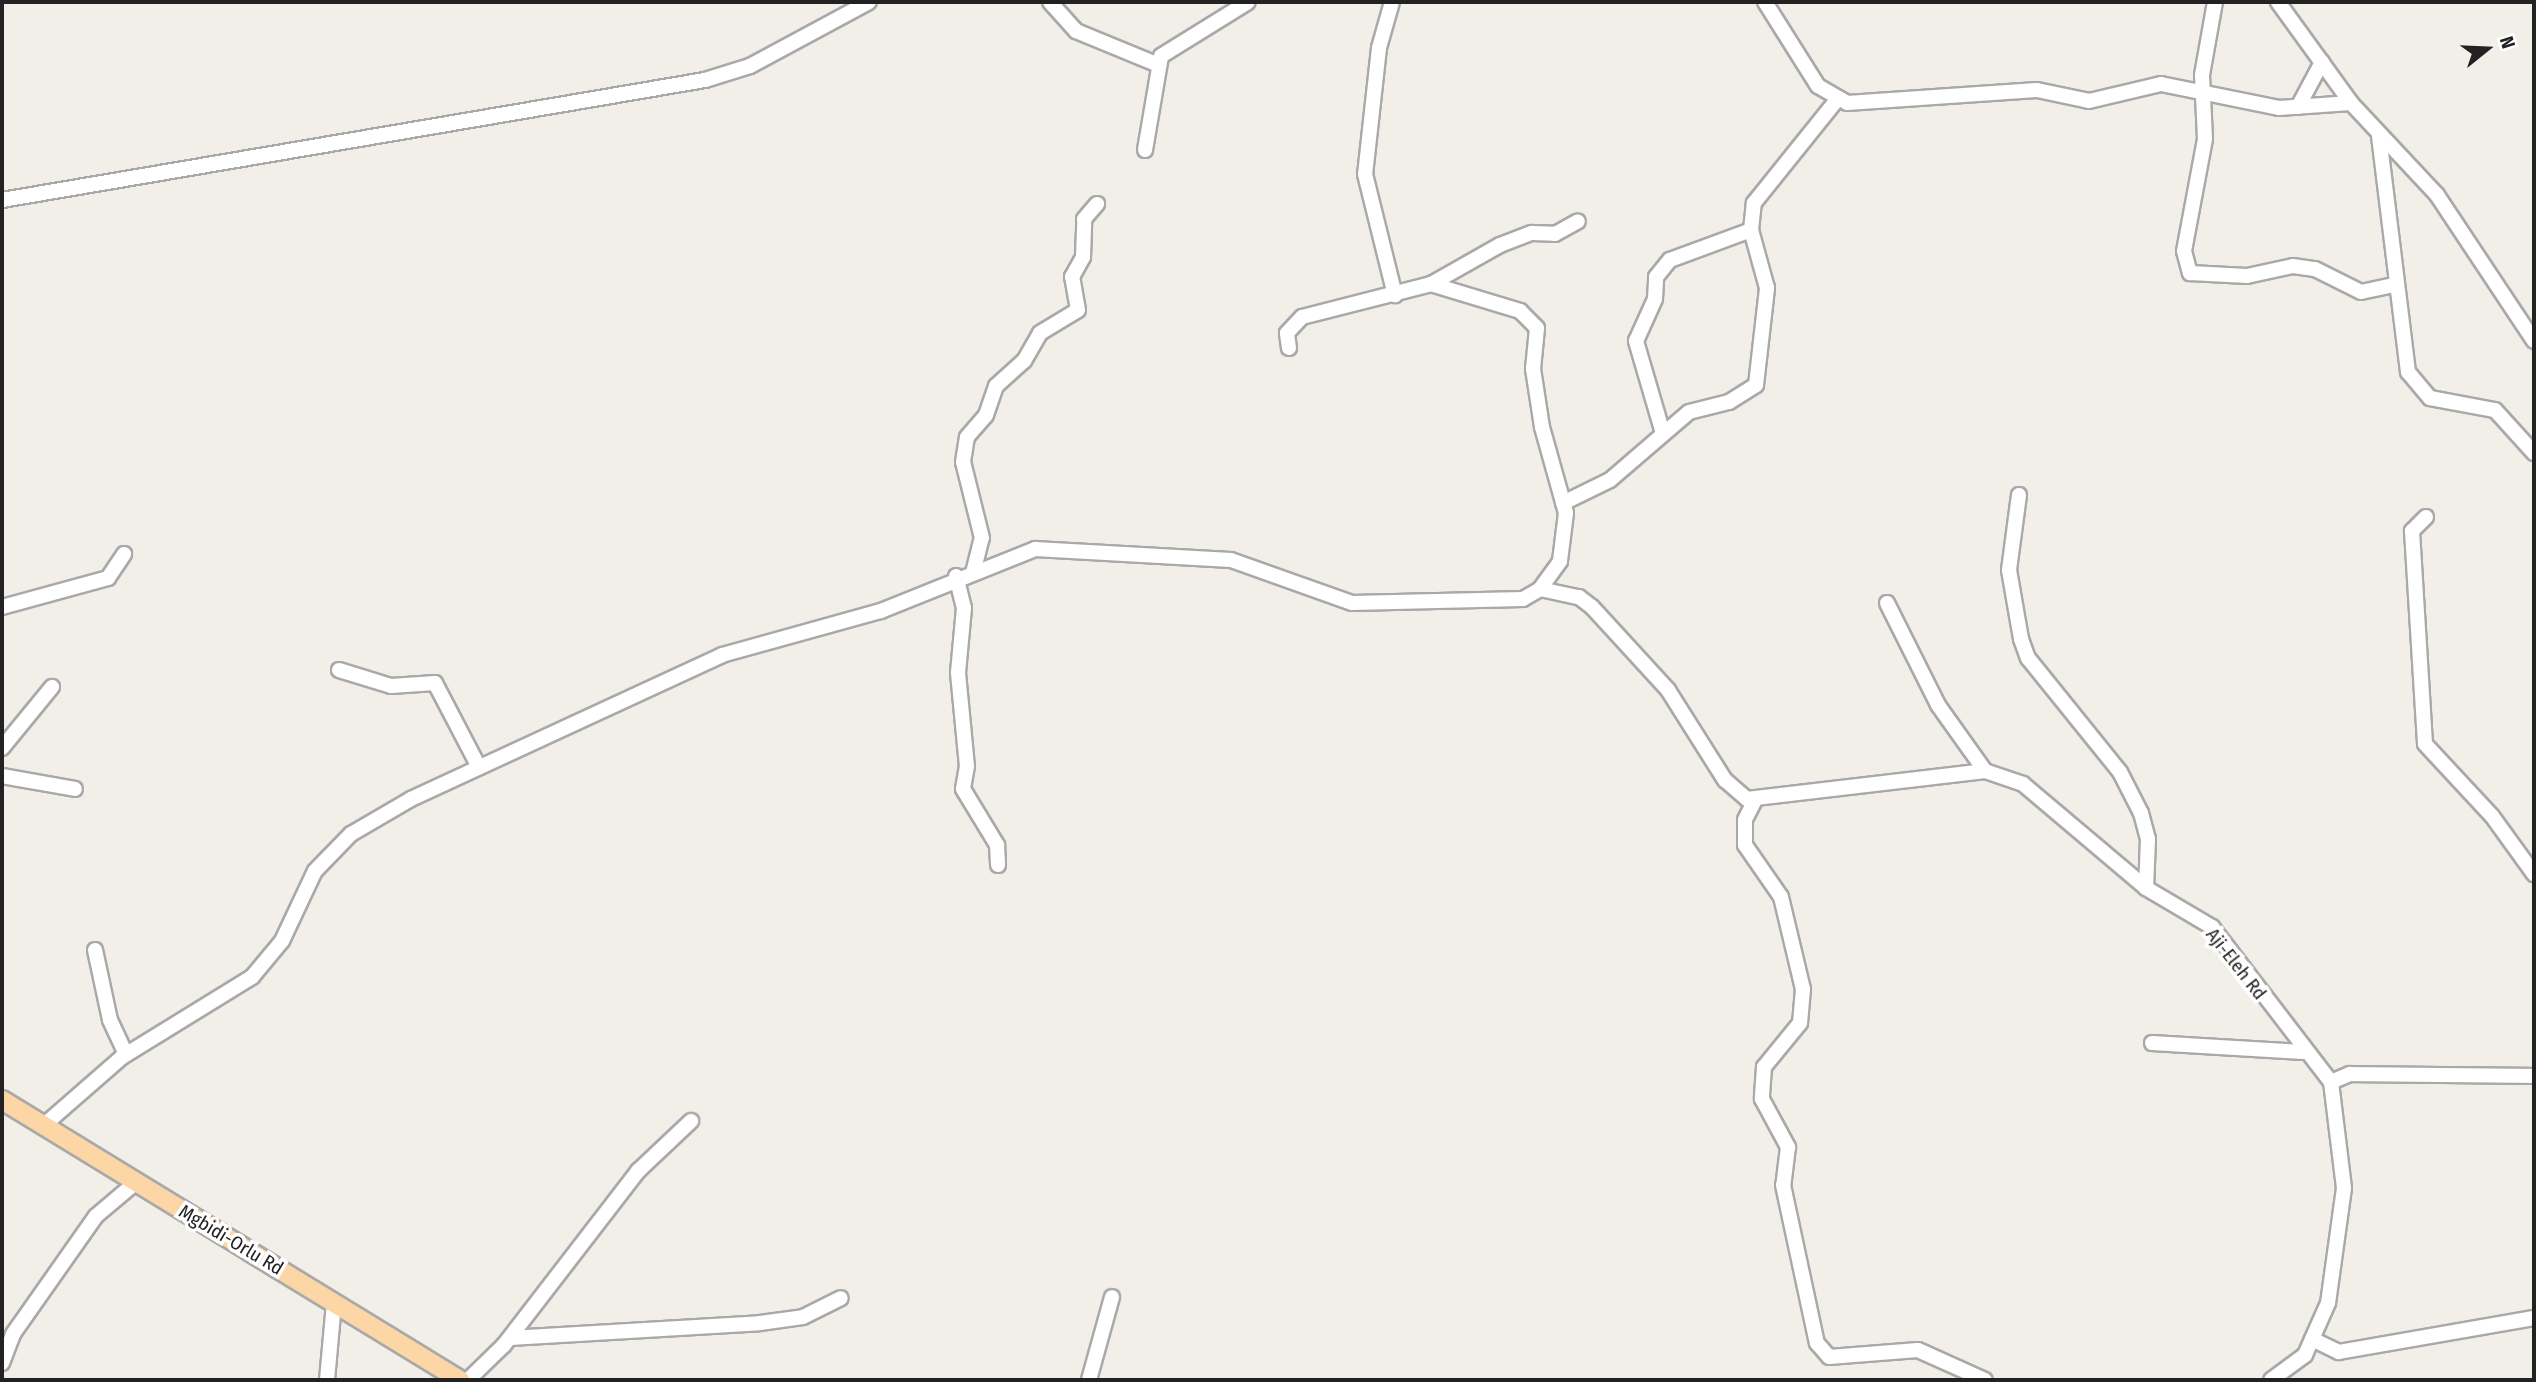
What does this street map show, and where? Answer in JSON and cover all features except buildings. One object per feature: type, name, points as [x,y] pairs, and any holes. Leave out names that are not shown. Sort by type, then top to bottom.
[{"type":"main road","name":"Mgbidi-Orlu Rd","points":[[2,1100],[460,1380]]},
{"type":"street","points":[[2,200],[705,80],[750,66],[869,2]]},
{"type":"street","points":[[1050,2],[1076,31],[1159,65]]},
{"type":"street","points":[[1145,150],[1161,57],[1248,2]]},
{"type":"street","points":[[1392,2],[1379,48],[1365,174],[1395,295]]},
{"type":"street","points":[[1765,2],[1803,65],[1836,101]]},
{"type":"street","points":[[2215,2],[2202,75],[2208,94],[2184,251],[2190,273],[2247,276],[2293,266],[2315,269],[2361,292],[2394,285]]},
{"type":"street","points":[[2278,2],[2351,103],[2437,195],[2534,341]]},
{"type":"street","points":[[2298,107],[2322,62]]},
{"type":"street","points":[[1563,503],[1610,480],[1662,430],[1689,412],[1730,402],[1756,385],[1767,288],[1751,230],[1754,203],[1836,101],[2037,90],[2089,101],[2161,84],[2298,107],[2351,103]]},
{"type":"street","points":[[2379,135],[2402,349],[2417,387],[2453,406],[2495,410],[2534,453]]},
{"type":"street","points":[[973,573],[982,538],[963,462],[967,438],[986,415],[996,386],[1024,361],[1040,332],[1079,310],[1072,277],[1083,257],[1084,219],[1097,204]]},
{"type":"street","points":[[1289,348],[1287,333],[1302,317],[1431,285],[1500,245],[1532,233],[1555,234],[1578,222]]},
{"type":"street","points":[[1662,430],[1636,341],[1655,299],[1656,277],[1670,260],[1751,230]]},
{"type":"street","points":[[43,1126],[126,1055],[252,978],[282,941],[315,871],[337,845],[411,799],[722,655],[881,611],[956,576],[973,573],[1035,550],[1231,560],[1352,603],[1523,599],[1540,590],[1560,561],[1563,503],[1533,369],[1537,328],[1520,311],[1431,285]]},
{"type":"street","points":[[2019,495],[2009,570],[2021,639],[2034,666],[2120,772],[2141,813],[2148,839],[2146,888]]},
{"type":"street","points":[[2427,517],[2413,531],[2425,744],[2492,816],[2534,874]]},
{"type":"street","points":[[2,607],[108,578],[124,554]]},
{"type":"street","points":[[956,576],[964,608],[958,673],[967,766],[963,789],[997,845],[998,864]]},
{"type":"street","points":[[1540,590],[1570,594],[1592,607],[1668,690],[1725,780],[1755,800],[1985,771],[1938,705],[1887,603]]},
{"type":"street","points":[[339,670],[391,686],[435,683],[479,767]]},
{"type":"street","points":[[2,748],[52,687]]},
{"type":"street","name":"Aji-Eleh Rd","points":[[1985,771],[2022,784],[2146,888],[2212,927],[2303,1052],[2331,1082]]},
{"type":"street","points":[[2,776],[75,789]]},
{"type":"street","points":[[1755,800],[1745,820],[1745,845],[1781,897],[1803,989],[1800,1023],[1764,1067],[1762,1099],[1788,1146],[1783,1185],[1817,1343],[1829,1357],[1917,1350],[1985,1380]]},
{"type":"street","points":[[95,950],[105,1004],[126,1055]]},
{"type":"street","points":[[2152,1043],[2303,1052]]},
{"type":"street","points":[[2271,1380],[2305,1355],[2328,1303],[2343,1225],[2331,1082],[2350,1074],[2534,1076]]},
{"type":"street","points":[[468,1380],[509,1338],[638,1171],[691,1121]]},
{"type":"street","points":[[2,1363],[19,1324],[96,1216],[135,1183]]},
{"type":"street","points":[[1089,1380],[1112,1297]]},
{"type":"street","points":[[509,1338],[760,1324],[803,1317],[841,1298]]},
{"type":"street","points":[[327,1380],[334,1303]]},
{"type":"street","points":[[2312,1339],[2339,1352],[2534,1318]]}]
